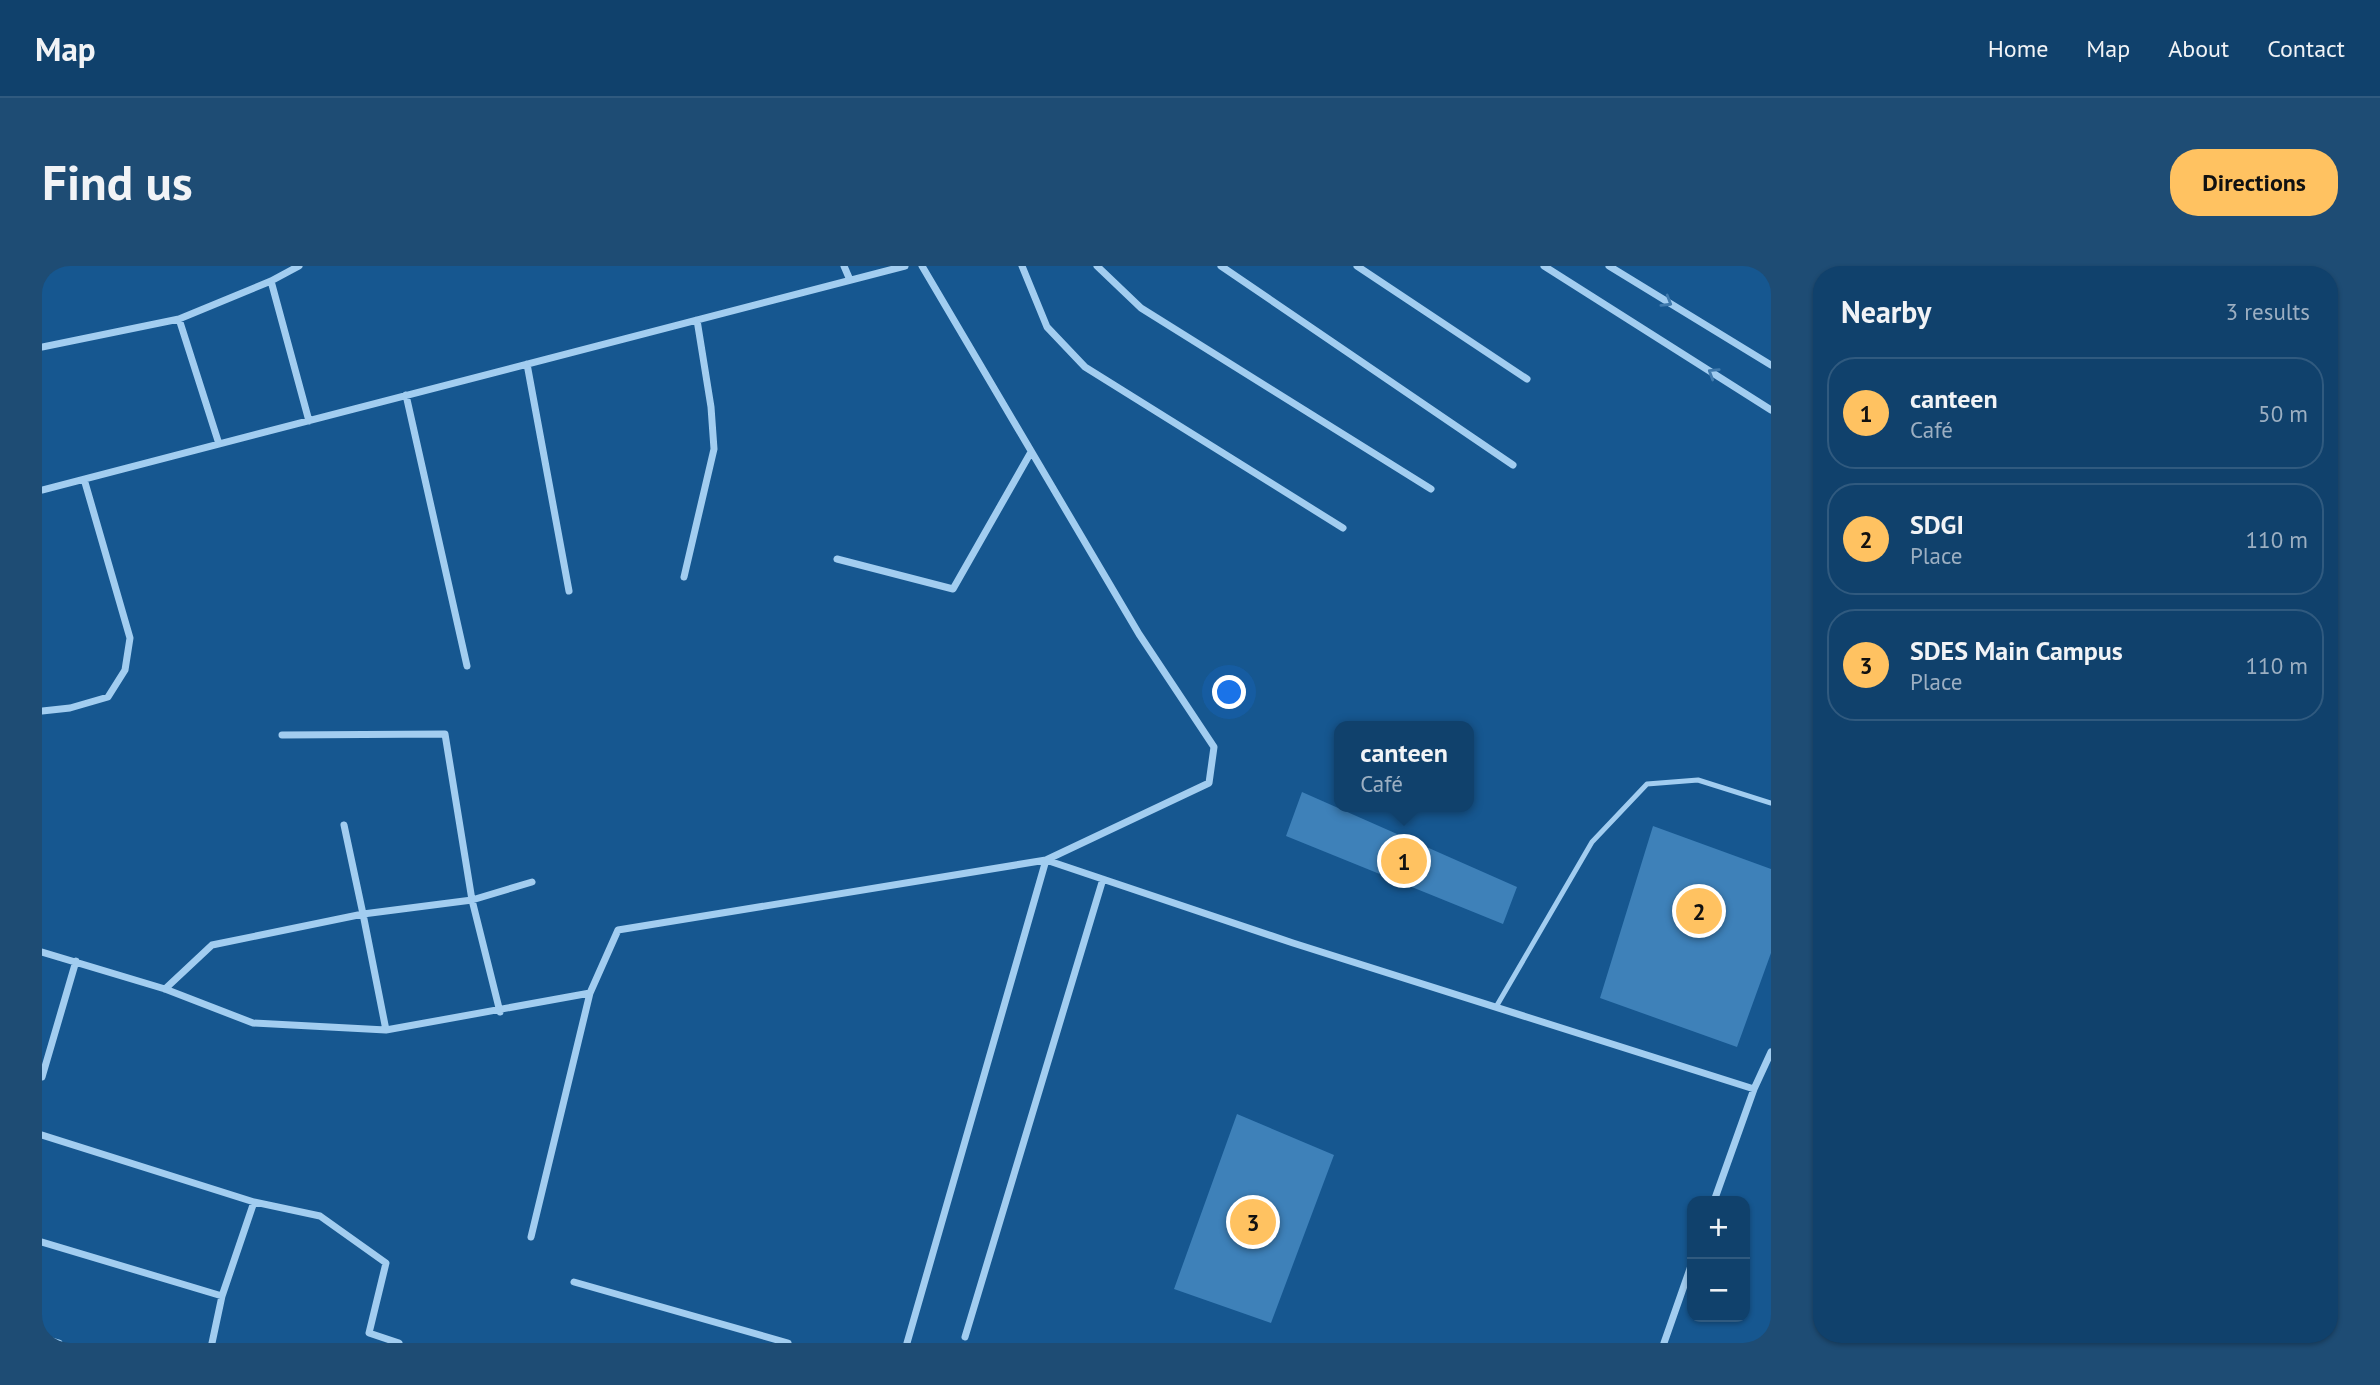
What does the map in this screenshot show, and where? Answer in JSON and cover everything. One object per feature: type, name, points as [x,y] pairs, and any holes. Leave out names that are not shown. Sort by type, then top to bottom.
[{"type":"street","points":[[42,347],[179,319],[271,281],[299,266]]},
{"type":"street","points":[[844,266],[849,280]]},
{"type":"street","points":[[42,490],[905,266]]},
{"type":"street","points":[[531,1237],[590,992],[618,930],[1046,860],[1209,783],[1214,747],[1139,634],[922,266]]},
{"type":"street","points":[[1022,266],[1047,327],[1085,367],[1343,528]]},
{"type":"street","points":[[1097,266],[1141,308],[1431,489]]},
{"type":"street","points":[[1221,266],[1513,465]]},
{"type":"street","points":[[1357,266],[1527,379]]},
{"type":"street","points":[[1544,266],[1771,410]]},
{"type":"street","points":[[1609,266],[1771,365]]},
{"type":"street","points":[[271,281],[309,421]]},
{"type":"street","points":[[179,319],[219,444]]},
{"type":"street","points":[[684,577],[713,449],[711,407],[697,320]]},
{"type":"street","points":[[527,364],[569,591]]},
{"type":"street","points":[[406,395],[467,666]]},
{"type":"street","points":[[837,559],[953,589],[1031,452]]},
{"type":"street","points":[[42,711],[70,708],[108,697],[125,670],[130,638],[84,479]]},
{"type":"street","points":[[282,734],[444,734],[472,900],[500,1012]]},
{"type":"street","points":[[344,825],[386,1030]]},
{"type":"street","points":[[1046,860],[1754,1089]]},
{"type":"street","points":[[907,1343],[1046,860]]},
{"type":"street","points":[[965,1336],[1103,879]]},
{"type":"street","points":[[165,989],[212,945],[363,914],[472,900],[532,882]]},
{"type":"street","points":[[42,951],[165,989],[253,1023],[386,1030],[500,1012],[590,992]]},
{"type":"street","points":[[42,1077],[76,961]]},
{"type":"street","points":[[1716,1196],[1754,1089],[1771,1052]]},
{"type":"street","points":[[42,1135],[254,1202],[320,1216],[386,1263],[369,1333],[399,1343]]},
{"type":"street","points":[[212,1343],[222,1296],[254,1202]]},
{"type":"street","points":[[42,1242],[222,1296]]},
{"type":"street","points":[[1664,1343],[1687,1277]]},
{"type":"street","points":[[574,1282],[789,1343]]},
{"type":"street","points":[[45,1340],[60,1343]]},
{"type":"lane","points":[[1496,1007],[1592,842],[1647,784],[1698,780],[1771,803]]},
{"type":"building","points":[[1302,792],[1334,806],[1334,812],[1347,812],[1517,887],[1503,924],[1286,836]]},
{"type":"building","points":[[1653,826],[1771,869],[1771,953],[1737,1047],[1600,998]]},
{"type":"building","points":[[1237,1114],[1334,1155],[1271,1323],[1174,1289]]},
{"type":"place","name":"canteen","points":[[1404,861]]},
{"type":"place","name":"SDGI","points":[[1699,911]]},
{"type":"place","name":"SDES Main Campus","points":[[1253,1222]]}]
